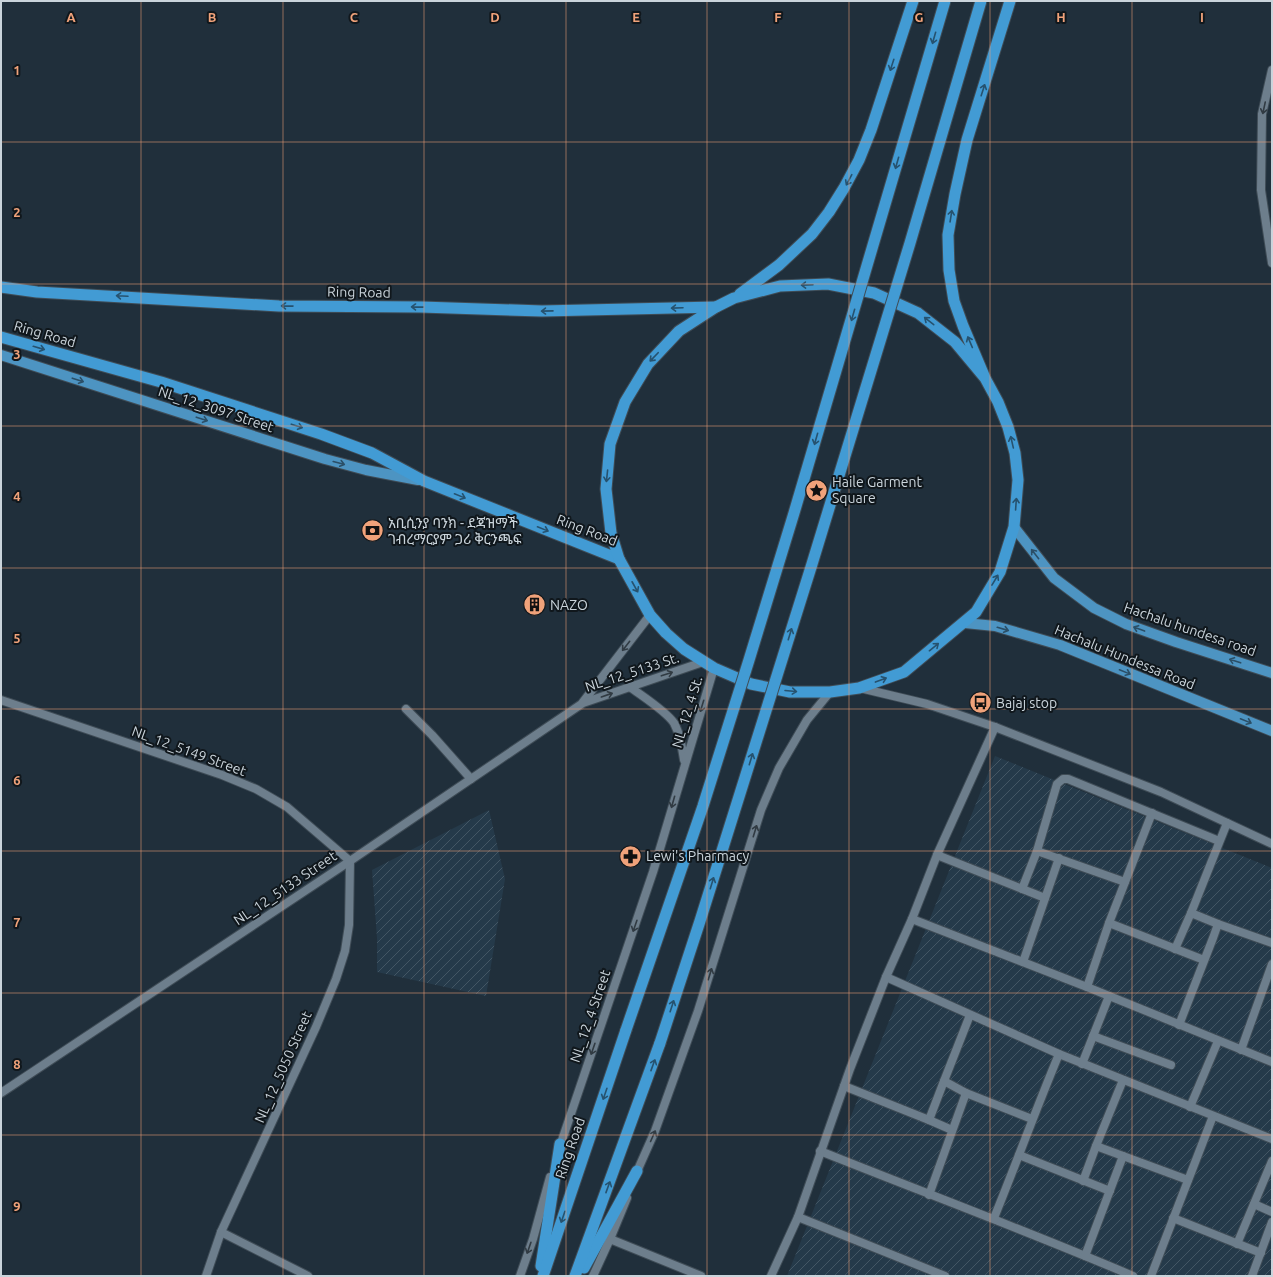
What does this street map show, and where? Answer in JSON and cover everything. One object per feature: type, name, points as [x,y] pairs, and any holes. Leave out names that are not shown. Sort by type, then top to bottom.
[{"type":"highway","points":[[734,298],[779,265],[812,234],[829,212],[844,188],[859,160],[871,130],[913,1]]},
{"type":"highway","name":"Ring Road","points":[[543,1276],[702,806],[749,660],[797,506],[945,1]]},
{"type":"highway","points":[[575,1276],[660,1043],[705,906],[910,243],[981,1]]},
{"type":"highway","points":[[985,378],[955,342],[918,313],[874,293],[828,284],[780,286],[734,298],[716,306],[679,331],[648,364],[625,402],[610,444],[606,489],[611,533],[620,559],[650,615],[666,633],[684,649],[703,662],[751,684],[790,692],[830,692],[859,688],[904,672],[965,623],[976,612],[1000,572],[1014,527],[1018,480],[1015,453],[1008,427],[998,402],[985,378],[954,301],[949,270],[948,235],[967,140],[1010,1]]},
{"type":"highway","name":"Ring Road","points":[[1,287],[37,292],[278,306],[421,307],[542,311],[716,306]]},
{"type":"highway","name":"Ring Road","points":[[1,337],[161,382],[321,434],[372,453],[424,481],[620,559]]},
{"type":"highway","points":[[539,1276],[560,1144]]},
{"type":"highway","points":[[580,1276],[637,1171]]},
{"type":"main road","name":"NL_12_3097 Street","points":[[1,355],[325,459],[366,470],[424,481]]},
{"type":"main road","name":"Hachalu hundesa road","points":[[1014,527],[1054,578],[1094,608],[1126,624],[1169,640],[1272,673]]},
{"type":"main road","name":"Hachalu Hundessa Road","points":[[965,623],[995,626],[1060,645],[1272,731]]},
{"type":"street","points":[[1272,70],[1262,114],[1261,190],[1272,262]]},
{"type":"street","name":"NL_12_5133 St.","points":[[583,703],[650,615]]},
{"type":"street","name":"NL_12_5133 St.","points":[[583,703],[703,662]]},
{"type":"street","name":"NL_12_4 St.","points":[[684,764],[714,668]]},
{"type":"street","points":[[630,687],[660,709],[673,722],[680,735],[684,764]]},
{"type":"street","points":[[859,688],[927,704],[995,727],[1161,792],[1272,844]]},
{"type":"street","points":[[593,1276],[610,1240],[637,1171],[656,1131],[698,1011],[761,810],[779,768],[806,720],[830,692]]},
{"type":"street","name":"NL_12_5149 Street","points":[[1,700],[222,774],[256,789],[287,807],[350,861]]},
{"type":"street","name":"NL_12_5133 Street","points":[[1,1093],[350,861],[583,703]]},
{"type":"street","points":[[406,709],[432,735],[471,779]]},
{"type":"street","points":[[771,1276],[798,1217],[820,1151],[886,977],[912,919],[937,855],[995,727]]},
{"type":"street","name":"NL_12_4 Street","points":[[520,1276],[533,1239],[560,1144],[653,872],[684,764]]},
{"type":"street","points":[[1022,889],[1037,851],[1057,784],[1063,779],[1068,779],[1219,841]]},
{"type":"street","points":[[1087,987],[1124,882],[1152,813]]},
{"type":"street","points":[[1175,949],[1227,823]]},
{"type":"street","points":[[1037,851],[1124,882]]},
{"type":"street","points":[[937,855],[1045,898]]},
{"type":"street","points":[[1023,962],[1059,858]]},
{"type":"street","name":"NL_12_5050 Street","points":[[206,1276],[222,1232],[316,1027],[336,979],[345,951],[349,925],[350,861]]},
{"type":"street","points":[[1190,913],[1272,943]]},
{"type":"street","points":[[912,919],[1087,987],[1272,1062]]},
{"type":"street","points":[[1109,923],[1204,960]]},
{"type":"street","points":[[1179,1025],[1218,924]]},
{"type":"street","points":[[1241,1050],[1268,987],[1272,964]]},
{"type":"street","points":[[886,977],[1082,1064],[1272,1139]]},
{"type":"street","points":[[1082,1064],[1109,996]]},
{"type":"street","points":[[929,1120],[970,1015]]},
{"type":"street","points":[[1093,1036],[1171,1066]]},
{"type":"street","points":[[1190,1106],[1218,1041]]},
{"type":"street","points":[[994,1218],[1059,1054]]},
{"type":"street","points":[[1083,1181],[1123,1080]]},
{"type":"street","points":[[944,1082],[966,1093],[1032,1119]]},
{"type":"street","points":[[844,1086],[952,1130]]},
{"type":"street","points":[[929,1195],[966,1093]]},
{"type":"street","points":[[1151,1276],[1212,1116]]},
{"type":"street","points":[[1096,1146],[1188,1180]]},
{"type":"street","points":[[820,1151],[929,1195],[994,1218],[1133,1276]]},
{"type":"street","points":[[1019,1155],[1110,1191]]},
{"type":"street","points":[[1085,1256],[1123,1156]]},
{"type":"street","points":[[1237,1244],[1272,1161]]},
{"type":"street","points":[[1254,1204],[1272,1212]]},
{"type":"street","points":[[798,1217],[945,1276]]},
{"type":"street","points":[[1173,1218],[1261,1253]]},
{"type":"street","points":[[1252,1276],[1272,1222]]},
{"type":"street","points":[[222,1232],[308,1276]]},
{"type":"street","points":[[610,1240],[700,1276]]},
{"type":"shaded area","points":[[995,756],[1272,868],[1272,1276],[787,1276]]},
{"type":"shaded area","points":[[489,810],[505,879],[486,996],[377,972],[377,938],[372,870]]},
{"type":"place","name":"Haile Garment Square","points":[[816,490]]},
{"type":"place","name":"አቢሲንያ ባንክ - ደጃዝማች ገብረማርያም ጋሪ ቅርንጫፍ","points":[[372,531]]},
{"type":"place","name":"NAZO","points":[[534,605]]},
{"type":"place","name":"Bajaj stop","points":[[980,703]]},
{"type":"place","name":"Lewi's Pharmacy","points":[[631,856]]}]
